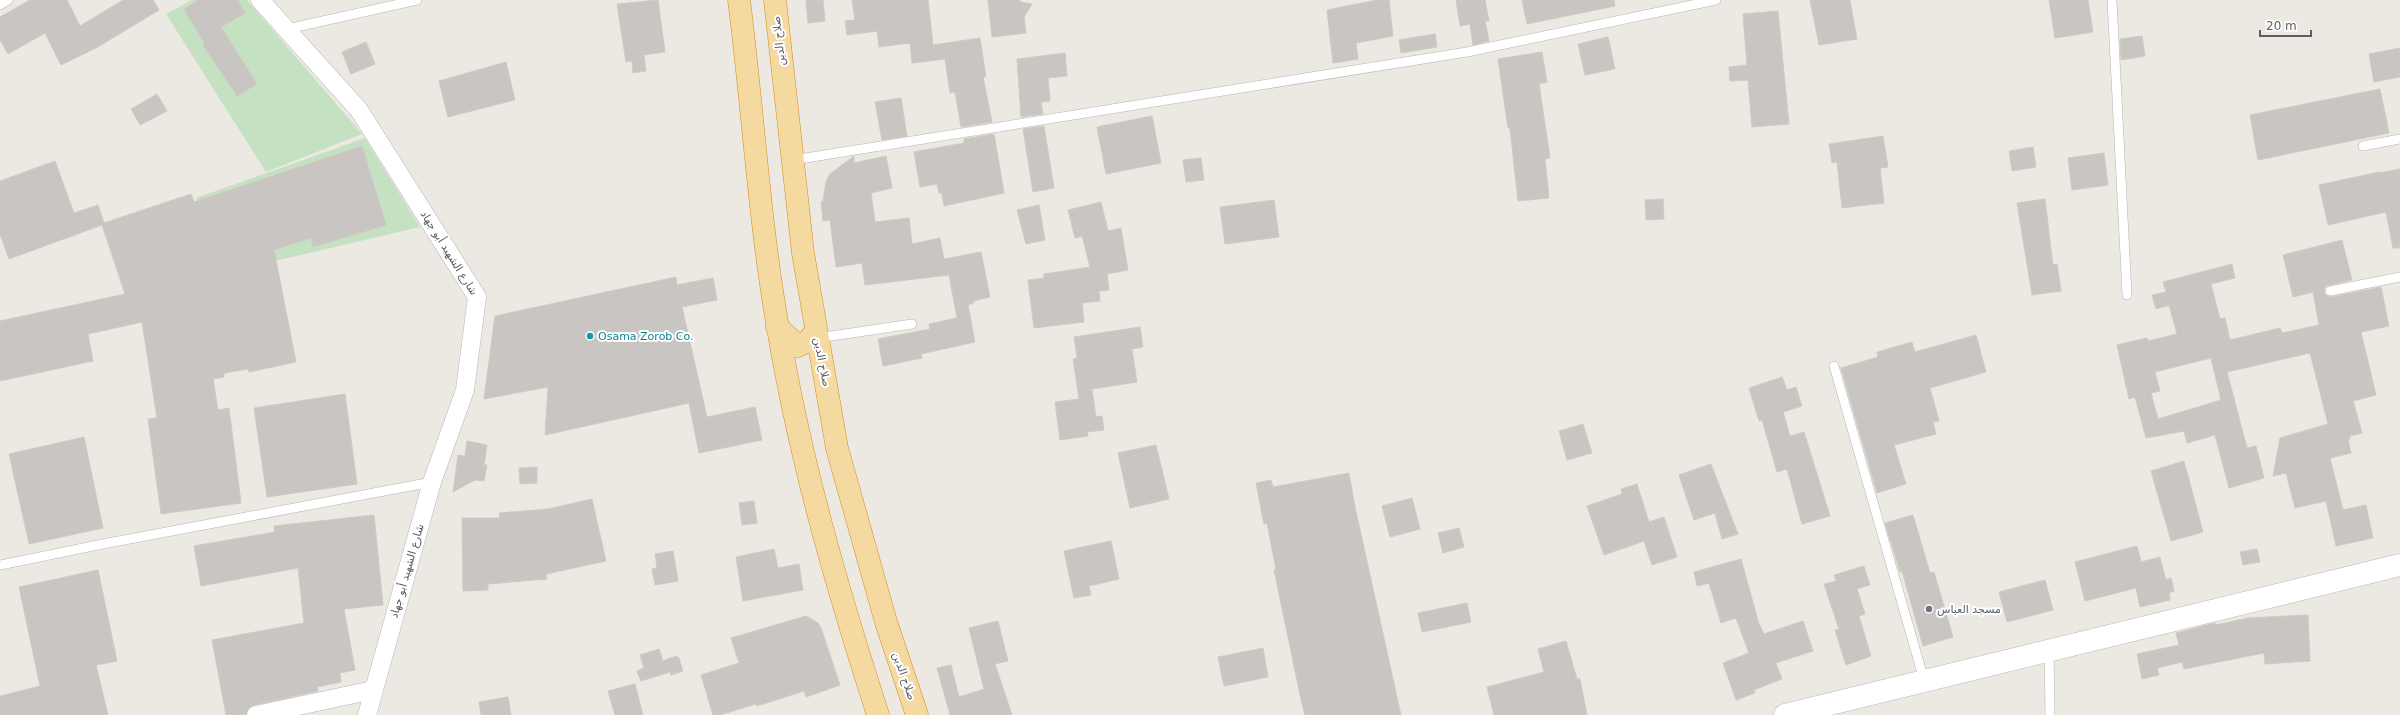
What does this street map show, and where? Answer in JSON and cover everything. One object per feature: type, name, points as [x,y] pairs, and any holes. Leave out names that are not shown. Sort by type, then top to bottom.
[{"type":"highway","points":[[739,0],[777,327],[802,447],[827,550],[878,715]]},
{"type":"highway","name":"صلاح الدين","points":[[774,0],[803,252],[837,448],[886,622],[917,715]]},
{"type":"highway","points":[[777,327],[798,346],[817,335]]},
{"type":"highway","points":[[802,447],[818,436],[828,438],[837,448]]},
{"type":"main road","points":[[1785,715],[2400,565]]},
{"type":"street","name":"شارع الشهيد أبو جهاد","points":[[260,0],[287,28],[359,110],[478,297],[465,390],[432,482],[367,715]]},
{"type":"street","points":[[256,715],[373,690]]},
{"type":"lane","points":[[0,5],[8,0]]},
{"type":"lane","points":[[287,28],[417,0]]},
{"type":"lane","points":[[792,160],[1467,52],[1716,0]]},
{"type":"lane","points":[[2112,0],[2127,295]]},
{"type":"lane","points":[[2364,146],[2400,140]]},
{"type":"lane","points":[[2330,291],[2400,277]]},
{"type":"lane","points":[[817,335],[912,324]]},
{"type":"lane","points":[[1834,366],[1924,680]]},
{"type":"lane","points":[[0,565],[432,482]]},
{"type":"lane","points":[[2049,650],[2050,715]]},
{"type":"green space","points":[[192,0],[247,0],[362,134],[266,172],[166,14]]},
{"type":"green space","points":[[365,138],[420,227],[220,274],[196,198]]},
{"type":"building","points":[[30,0],[67,0],[80,26],[123,0],[153,0],[159,10],[96,48],[61,65],[45,33],[8,54],[0,40],[0,17]]},
{"type":"building","points":[[199,0],[238,0],[245,13],[221,27],[257,84],[237,96],[203,45],[205,44],[184,9]]},
{"type":"building","points":[[658,0],[665,52],[644,55],[646,71],[633,73],[632,61],[626,62],[617,4]]},
{"type":"building","points":[[823,0],[825,21],[808,23],[806,1]]},
{"type":"building","points":[[852,0],[928,0],[933,45],[980,38],[986,77],[983,77],[992,122],[961,127],[955,92],[950,93],[945,59],[912,63],[910,43],[879,47],[877,31],[847,35],[845,21],[855,20]]},
{"type":"building","points":[[988,0],[1020,0],[1020,2],[1032,4],[1024,17],[1026,33],[992,37]]},
{"type":"building","points":[[1377,0],[1389,0],[1393,36],[1356,43],[1358,59],[1333,63],[1327,10]]},
{"type":"building","points":[[1456,0],[1485,0],[1489,21],[1485,21],[1489,41],[1473,45],[1470,24],[1460,26]]},
{"type":"building","points":[[1522,0],[1614,0],[1615,6],[1527,24]]},
{"type":"building","points":[[1810,0],[1850,0],[1857,39],[1819,45]]},
{"type":"building","points":[[2049,0],[2088,0],[2093,32],[2055,38]]},
{"type":"building","points":[[1778,11],[1789,124],[1752,127],[1748,80],[1730,81],[1729,67],[1747,65],[1743,14]]},
{"type":"building","points":[[1435,34],[1437,47],[1401,53],[1399,40]]},
{"type":"building","points":[[2142,36],[2145,56],[2121,60],[2120,39]]},
{"type":"building","points":[[1608,37],[1615,69],[1585,75],[1578,44]]},
{"type":"building","points":[[366,42],[375,64],[351,74],[342,52]]},
{"type":"building","points":[[2400,48],[2400,77],[2374,82],[2369,54]]},
{"type":"building","points":[[1542,52],[1547,82],[1539,84],[1550,158],[1545,159],[1549,198],[1518,201],[1510,128],[1508,128],[1498,59]]},
{"type":"building","points":[[1065,53],[1067,76],[1048,78],[1050,101],[1041,102],[1043,114],[1021,117],[1017,59]]},
{"type":"building","points":[[506,62],[515,100],[448,117],[439,81]]},
{"type":"building","points":[[2380,89],[2389,133],[2258,160],[2250,115]]},
{"type":"building","points":[[157,94],[167,111],[140,125],[131,109]]},
{"type":"building","points":[[901,98],[907,136],[882,140],[875,102]]},
{"type":"building","points":[[1152,116],[1161,163],[1106,174],[1097,127]]},
{"type":"building","points":[[1044,126],[1054,188],[1033,192],[1023,129]]},
{"type":"building","points":[[994,134],[1004,193],[944,206],[942,193],[939,193],[937,184],[920,187],[914,152],[964,143],[964,139]]},
{"type":"building","points":[[1883,136],[1888,167],[1880,168],[1884,203],[1842,208],[1837,162],[1832,163],[1829,144]]},
{"type":"building","points":[[362,146],[386,225],[313,247],[311,238],[274,250],[296,362],[249,372],[248,369],[224,373],[224,377],[213,379],[218,410],[229,408],[241,503],[161,514],[148,419],[157,418],[142,322],[88,334],[93,361],[0,381],[0,321],[125,294],[102,225],[9,259],[0,234],[0,181],[55,161],[74,213],[98,205],[104,223],[191,194],[194,202]]},
{"type":"building","points":[[2033,147],[2036,167],[2012,171],[2009,151]]},
{"type":"building","points":[[2104,153],[2108,185],[2072,190],[2068,158]]},
{"type":"building","points":[[854,156],[854,163],[886,156],[892,188],[871,193],[875,222],[909,218],[912,244],[940,238],[944,259],[981,252],[990,297],[973,301],[974,303],[968,305],[975,342],[921,354],[922,358],[883,366],[878,339],[930,329],[929,324],[957,318],[949,275],[865,285],[862,263],[836,267],[830,220],[823,221],[821,202],[823,201],[826,182],[830,174]]},
{"type":"building","points":[[1201,158],[1204,180],[1186,182],[1183,160]]},
{"type":"building","points":[[2400,169],[2400,248],[2393,248],[2386,212],[2328,225],[2319,185]]},
{"type":"building","points":[[1663,199],[1664,219],[1646,220],[1645,200]]},
{"type":"building","points":[[2045,199],[2053,265],[2057,264],[2061,291],[2032,295],[2017,203]]},
{"type":"building","points":[[1274,200],[1279,237],[1225,244],[1220,207]]},
{"type":"building","points":[[1101,202],[1108,231],[1121,228],[1128,270],[1107,274],[1109,290],[1099,291],[1100,301],[1082,303],[1084,322],[1034,328],[1028,280],[1044,278],[1044,274],[1090,267],[1082,236],[1075,238],[1068,210]]},
{"type":"building","points":[[1039,205],[1045,240],[1026,244],[1017,210]]},
{"type":"building","points":[[2342,240],[2352,280],[2326,286],[2324,289],[2325,295],[2331,297],[2381,287],[2389,326],[2361,332],[2376,395],[2353,401],[2362,433],[2350,436],[2350,439],[2348,439],[2351,453],[2330,458],[2343,510],[2366,505],[2373,538],[2336,546],[2326,501],[2295,508],[2286,473],[2273,476],[2280,438],[2328,424],[2310,353],[2227,372],[2247,448],[2256,446],[2264,478],[2229,488],[2215,435],[2187,443],[2184,431],[2146,438],[2135,397],[2129,399],[2117,345],[2147,338],[2148,341],[2177,334],[2169,305],[2156,309],[2152,295],[2166,292],[2163,282],[2232,264],[2235,278],[2211,284],[2220,319],[2225,318],[2230,340],[2280,328],[2282,333],[2319,325],[2313,292],[2293,297],[2283,255]],"holes":[[[2211,358],[2221,400],[2158,419],[2151,393],[2160,391],[2155,372]]]},
{"type":"building","name":"Osama Zorob Co.","points":[[676,277],[677,285],[713,278],[717,300],[682,307],[707,417],[755,407],[762,440],[699,453],[689,403],[545,435],[548,387],[484,399],[495,316]]},
{"type":"building","points":[[1140,327],[1143,347],[1132,349],[1137,382],[1092,389],[1096,417],[1102,416],[1104,430],[1087,432],[1088,436],[1060,440],[1055,402],[1079,399],[1073,359],[1077,358],[1074,337]]},
{"type":"building","points":[[1976,335],[1986,372],[1930,388],[1939,421],[1933,422],[1936,434],[1894,445],[1906,484],[1877,493],[1841,368],[1878,357],[1877,352],[1912,342],[1915,352]]},
{"type":"building","points":[[1782,377],[1787,390],[1796,387],[1802,406],[1783,412],[1790,436],[1804,432],[1830,516],[1802,524],[1787,469],[1777,472],[1762,420],[1759,421],[1749,388]]},
{"type":"building","points":[[345,394],[357,484],[267,497],[254,408]]},
{"type":"building","points":[[1583,424],[1592,453],[1567,460],[1559,431]]},
{"type":"building","points":[[84,437],[103,528],[29,544],[9,454]]},
{"type":"building","points":[[467,441],[487,445],[484,465],[487,465],[484,481],[475,480],[453,492],[458,455],[465,456]]},
{"type":"building","points":[[1156,445],[1169,499],[1130,508],[1118,453]]},
{"type":"building","points":[[2184,461],[2203,532],[2171,541],[2151,471]]},
{"type":"building","points":[[1711,464],[1738,534],[1722,539],[1715,513],[1694,520],[1679,475]]},
{"type":"building","points":[[537,467],[537,483],[520,484],[519,468]]},
{"type":"building","points":[[1349,473],[1355,507],[1401,715],[1305,715],[1302,704],[1274,570],[1276,570],[1267,523],[1264,524],[1256,483],[1271,480],[1273,487]]},
{"type":"building","points":[[1637,484],[1649,522],[1664,517],[1677,557],[1652,565],[1644,541],[1604,555],[1587,506],[1622,494],[1621,489]]},
{"type":"building","points":[[1412,498],[1420,529],[1390,537],[1382,506]]},
{"type":"building","points":[[592,499],[606,561],[546,574],[547,579],[488,584],[488,590],[463,591],[462,518],[500,518],[499,513],[548,509]]},
{"type":"building","points":[[754,501],[757,523],[742,525],[739,503]]},
{"type":"building","points":[[374,515],[383,605],[344,609],[355,670],[340,673],[341,682],[317,687],[318,691],[254,705],[249,708],[246,715],[226,715],[212,640],[304,623],[298,568],[201,586],[194,546],[275,532],[274,526]]},
{"type":"building","points":[[1913,515],[1930,573],[1934,572],[1953,637],[1923,646],[1902,571],[1900,572],[1885,523]]},
{"type":"building","points":[[1459,528],[1464,547],[1443,553],[1438,533]]},
{"type":"building","points":[[1111,541],[1119,579],[1089,586],[1091,595],[1074,598],[1064,551]]},
{"type":"building","points":[[2137,546],[2141,562],[2160,557],[2166,580],[2171,578],[2174,591],[2169,593],[2170,600],[2140,607],[2136,588],[2085,601],[2075,562]]},
{"type":"building","points":[[774,549],[778,568],[799,564],[803,590],[743,601],[736,557]]},
{"type":"building","points":[[2257,549],[2260,562],[2243,565],[2240,552]]},
{"type":"building","points":[[673,551],[678,581],[655,585],[652,569],[657,568],[655,554]]},
{"type":"building","points":[[1741,559],[1759,624],[1764,634],[1803,621],[1813,651],[1776,663],[1782,679],[1754,690],[1755,693],[1736,700],[1723,663],[1749,653],[1736,618],[1721,623],[1709,583],[1697,586],[1694,572]]},
{"type":"building","points":[[1864,566],[1870,585],[1857,589],[1865,614],[1859,616],[1871,656],[1846,665],[1835,630],[1839,629],[1824,584],[1836,581],[1834,575]]},
{"type":"building","points":[[98,570],[117,661],[96,665],[108,715],[0,715],[0,696],[40,686],[19,587]]},
{"type":"building","points":[[2045,580],[2053,610],[2007,622],[1999,592]]},
{"type":"building","points":[[1467,603],[1471,622],[1422,632],[1418,613]]},
{"type":"building","points":[[2308,615],[2310,661],[2265,664],[2264,653],[2184,669],[2182,662],[2157,668],[2159,675],[2142,679],[2137,654],[2179,645],[2176,633],[2215,623],[2216,625],[2248,618]]},
{"type":"building","points":[[806,616],[818,623],[821,628],[840,685],[806,697],[804,691],[757,706],[756,704],[720,715],[713,715],[701,675],[739,663],[731,638]]},
{"type":"building","points":[[998,621],[1008,661],[995,664],[1012,715],[950,715],[937,668],[951,665],[959,697],[984,689],[969,628]]},
{"type":"building","points":[[1566,641],[1577,679],[1580,679],[1587,715],[1494,715],[1487,687],[1544,672],[1538,649]]},
{"type":"building","points":[[1263,648],[1268,677],[1224,686],[1218,657]]},
{"type":"building","points":[[659,649],[663,661],[676,656],[679,658],[683,671],[671,675],[670,672],[641,681],[637,671],[644,668],[640,655]]},
{"type":"building","points":[[635,684],[643,715],[615,715],[608,691]]},
{"type":"building","points":[[508,697],[511,715],[481,715],[479,702]]},
{"type":"place","name":"Osama Zorob Co.","points":[[590,336]]},
{"type":"place","name":"مسجد العباس","points":[[1929,609]]}]
